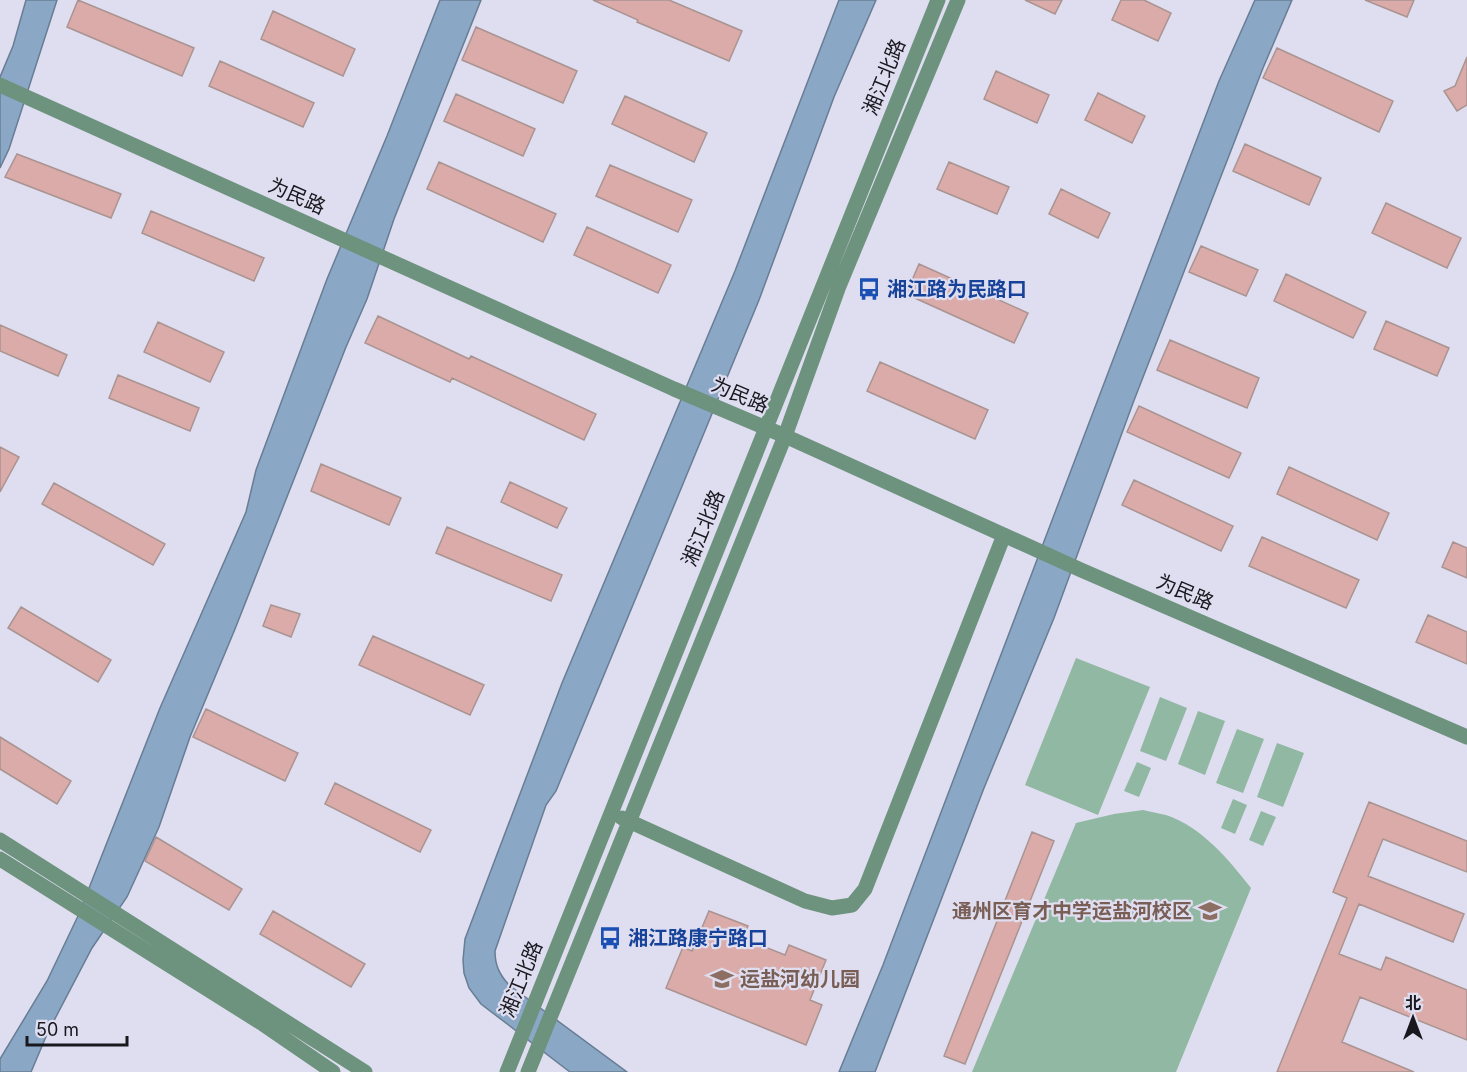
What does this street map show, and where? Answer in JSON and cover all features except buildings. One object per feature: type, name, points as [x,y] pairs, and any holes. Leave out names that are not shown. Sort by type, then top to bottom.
[{"type":"street","name":"湘江北路","points":[[507,1072],[610,812],[725,533],[764,429],[939,0]]},
{"type":"street","name":"湘江北路","points":[[528,1072],[785,436],[839,286],[958,0]]},
{"type":"street","name":"为民路","points":[[0,85],[1081,570],[1467,737]]},
{"type":"street","points":[[610,812],[805,901],[832,908],[852,905],[865,890],[1004,535]]},
{"type":"street","points":[[0,840],[71,894],[364,1072]]},
{"type":"street","points":[[0,859],[71,894]]},
{"type":"street","points":[[128,930],[333,1072]]},
{"type":"green space","points":[[1076,658],[1150,687],[1098,815],[1025,785]]},
{"type":"green space","points":[[1160,697],[1187,708],[1166,761],[1140,751]]},
{"type":"green space","points":[[1198,711],[1225,721],[1205,775],[1178,764]]},
{"type":"green space","points":[[1237,729],[1264,739],[1243,793],[1216,783]]},
{"type":"green space","points":[[1277,743],[1304,753],[1283,807],[1257,797]]},
{"type":"green space","points":[[1137,762],[1151,768],[1139,797],[1124,791]]},
{"type":"green space","points":[[1233,799],[1247,805],[1235,834],[1221,828]]},
{"type":"green space","points":[[1143,810],[1179,820],[1203,836],[1224,856],[1251,888],[1176,1072],[972,1072],[1076,823]]},
{"type":"green space","points":[[1261,811],[1276,817],[1263,846],[1249,840]]},
{"type":"water","points":[[26,0],[57,0],[9,149],[0,168],[0,77],[13,46]]},
{"type":"water","points":[[440,0],[481,0],[394,219],[367,299],[190,737],[159,827],[127,897],[92,948],[48,1032],[31,1072],[0,1072],[0,1059],[47,981],[78,916],[160,708],[246,512],[256,470],[327,279],[387,136]]},
{"type":"water","points":[[839,0],[876,0],[834,97],[759,300],[556,791],[546,805],[495,951],[498,969],[509,985],[627,1072],[570,1072],[481,1004],[469,988],[464,973],[465,939],[562,683],[735,271]]},
{"type":"water","points":[[1255,0],[1292,0],[1263,68],[1133,403],[1054,618],[984,788],[875,1072],[839,1072],[883,965],[1219,81]]},
{"type":"place","name":"湘江路为民路口","points":[[869,289]]},
{"type":"place","name":"通州区育才中学运盐河校区","points":[[1210,911]]},
{"type":"place","name":"湘江路康宁路口","points":[[610,938]]},
{"type":"place","name":"运盐河幼儿园","points":[[722,979]]}]
